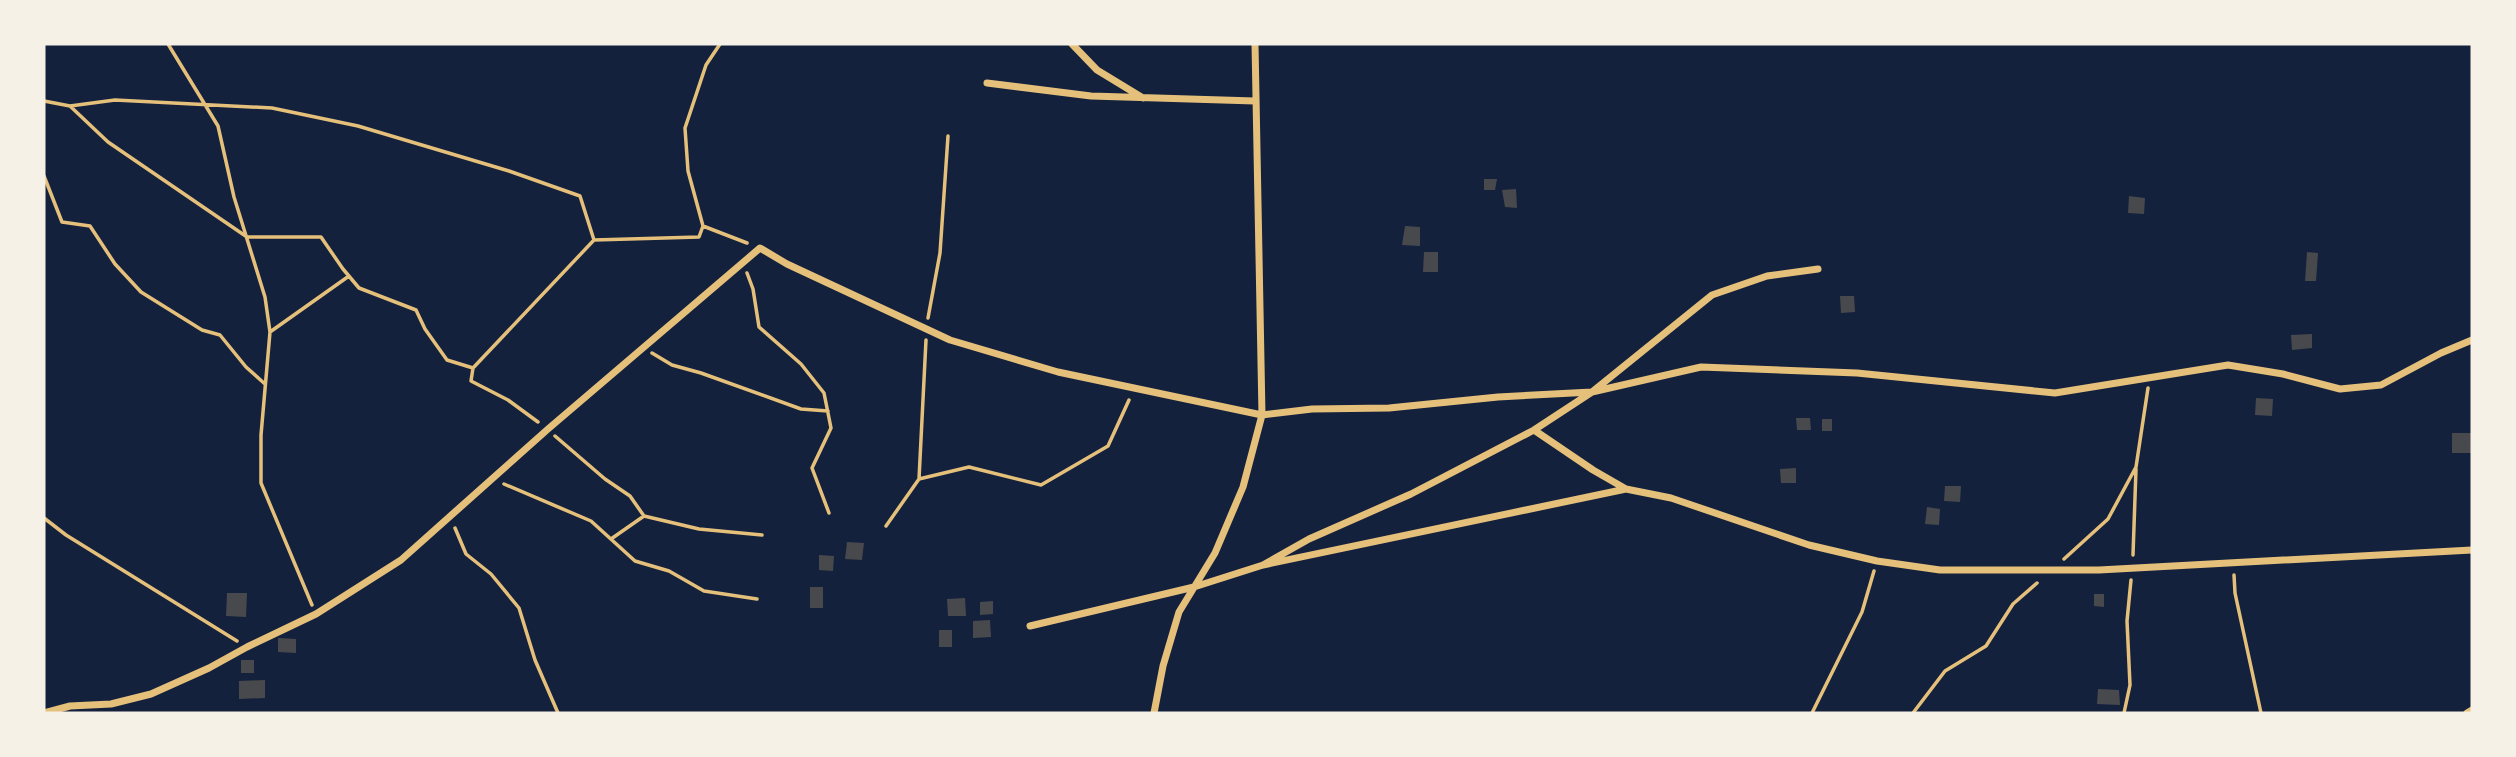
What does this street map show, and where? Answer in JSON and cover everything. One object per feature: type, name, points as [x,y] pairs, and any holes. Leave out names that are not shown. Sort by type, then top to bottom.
[{"type":"street","points":[[1072,44],[1097,70],[1144,99]]},
{"type":"street","points":[[1154,713],[1163,666],[1179,612],[1215,552],[1243,487],[1262,415],[1255,44]]},
{"type":"street","points":[[988,83],[1091,96],[1255,101]]},
{"type":"street","points":[[44,713],[70,706],[111,704],[151,694],[316,614],[401,560],[548,429],[760,248],[787,264],[950,341],[1058,372],[1262,415],[1312,409],[1389,408],[1592,391],[1700,367],[1857,373],[2055,393],[2228,365],[2283,374],[2340,389],[2381,385],[2472,340]]},
{"type":"street","points":[[1263,565],[1309,540],[1411,494],[1534,430],[1592,391],[1712,295],[1767,276],[1818,269]]},
{"type":"street","points":[[1534,430],[1626,489],[1671,498],[1809,545],[1877,561],[1940,570],[2132,568],[2472,550]]},
{"type":"street","points":[[1030,626],[1194,587],[1263,565],[1626,489]]},
{"type":"street","points":[[2467,713],[2472,710]]},
{"type":"path","points":[[168,44],[218,126],[234,197],[265,297],[270,332],[261,435],[261,483],[316,614]]},
{"type":"path","points":[[720,44],[706,65],[685,128],[688,171],[703,226],[699,237],[594,240],[472,368],[471,380],[508,400],[548,429],[605,479],[630,496],[644,516],[699,529],[762,535]]},
{"type":"path","points":[[44,101],[70,107],[115,100],[272,108],[358,126],[509,171],[580,196],[594,240]]},
{"type":"path","points":[[70,107],[108,142],[247,237],[321,237],[359,288],[416,310],[425,329],[447,360],[472,368]]},
{"type":"path","points":[[44,176],[62,222],[90,226],[115,264],[141,292],[202,330],[220,335],[246,367],[266,385]]},
{"type":"path","points":[[703,226],[760,248]]},
{"type":"path","points":[[743,261],[752,289],[759,327],[801,364],[824,393],[831,428],[812,468],[829,513]]},
{"type":"path","points":[[270,332],[349,276]]},
{"type":"path","points":[[644,348],[673,365],[801,409],[828,411]]},
{"type":"path","points":[[2124,713],[2130,685],[2127,621],[2136,467],[2150,378]]},
{"type":"path","points":[[919,479],[969,467],[1041,485],[1108,446],[1134,388]]},
{"type":"path","points":[[1913,713],[1945,671],[1986,646],[2013,604],[2108,519],[2136,467]]},
{"type":"path","points":[[492,479],[591,521],[635,561],[669,571],[704,591],[757,599]]},
{"type":"path","points":[[611,539],[644,516]]},
{"type":"path","points":[[450,517],[466,554],[491,574],[519,608],[534,660],[558,713]]},
{"type":"path","points":[[44,518],[66,535],[247,647]]},
{"type":"path","points":[[1812,713],[1862,612],[1877,561]]},
{"type":"path","points":[[2233,563],[2235,593],[2260,713]]},
{"type":"building","points":[[1484,179],[1497,179],[1495,190],[1484,190]]},
{"type":"building","points":[[1516,189],[1517,208],[1505,207],[1502,190]]},
{"type":"building","points":[[2129,196],[2145,198],[2144,214],[2128,213]]},
{"type":"building","points":[[1405,226],[1420,227],[1420,246],[1402,245]]},
{"type":"building","points":[[1424,252],[1438,252],[1438,272],[1423,272]]},
{"type":"building","points":[[2307,252],[2318,253],[2316,281],[2305,281]]},
{"type":"building","points":[[1840,296],[1854,296],[1855,312],[1841,313]]},
{"type":"building","points":[[2312,334],[2312,348],[2292,350],[2291,335]]},
{"type":"building","points":[[2256,398],[2273,399],[2272,416],[2255,415]]},
{"type":"building","points":[[1796,418],[1810,418],[1811,430],[1797,430]]},
{"type":"building","points":[[1822,419],[1832,419],[1832,431],[1822,431]]},
{"type":"building","points":[[2452,433],[2471,433],[2472,453],[2452,453]]},
{"type":"building","points":[[1796,468],[1796,483],[1781,483],[1780,469]]},
{"type":"building","points":[[1945,486],[1961,486],[1960,502],[1944,501]]},
{"type":"building","points":[[1927,507],[1940,509],[1939,525],[1925,524]]},
{"type":"building","points":[[847,542],[864,543],[862,560],[845,559]]},
{"type":"building","points":[[819,555],[834,556],[833,571],[819,570]]},
{"type":"building","points":[[810,587],[823,587],[823,608],[810,608]]},
{"type":"building","points":[[227,593],[247,593],[246,617],[226,616]]},
{"type":"building","points":[[2094,594],[2104,594],[2104,607],[2094,606]]},
{"type":"building","points":[[965,598],[966,616],[948,616],[947,599]]},
{"type":"building","points":[[993,601],[993,614],[980,615],[980,602]]},
{"type":"building","points":[[990,620],[991,637],[973,638],[973,621]]},
{"type":"building","points":[[939,630],[952,630],[952,647],[939,647]]},
{"type":"building","points":[[278,638],[296,639],[296,653],[278,652]]},
{"type":"building","points":[[241,660],[254,660],[254,673],[241,673]]},
{"type":"building","points":[[265,680],[265,698],[239,699],[239,681]]},
{"type":"building","points":[[2098,689],[2119,690],[2120,705],[2097,704]]}]
